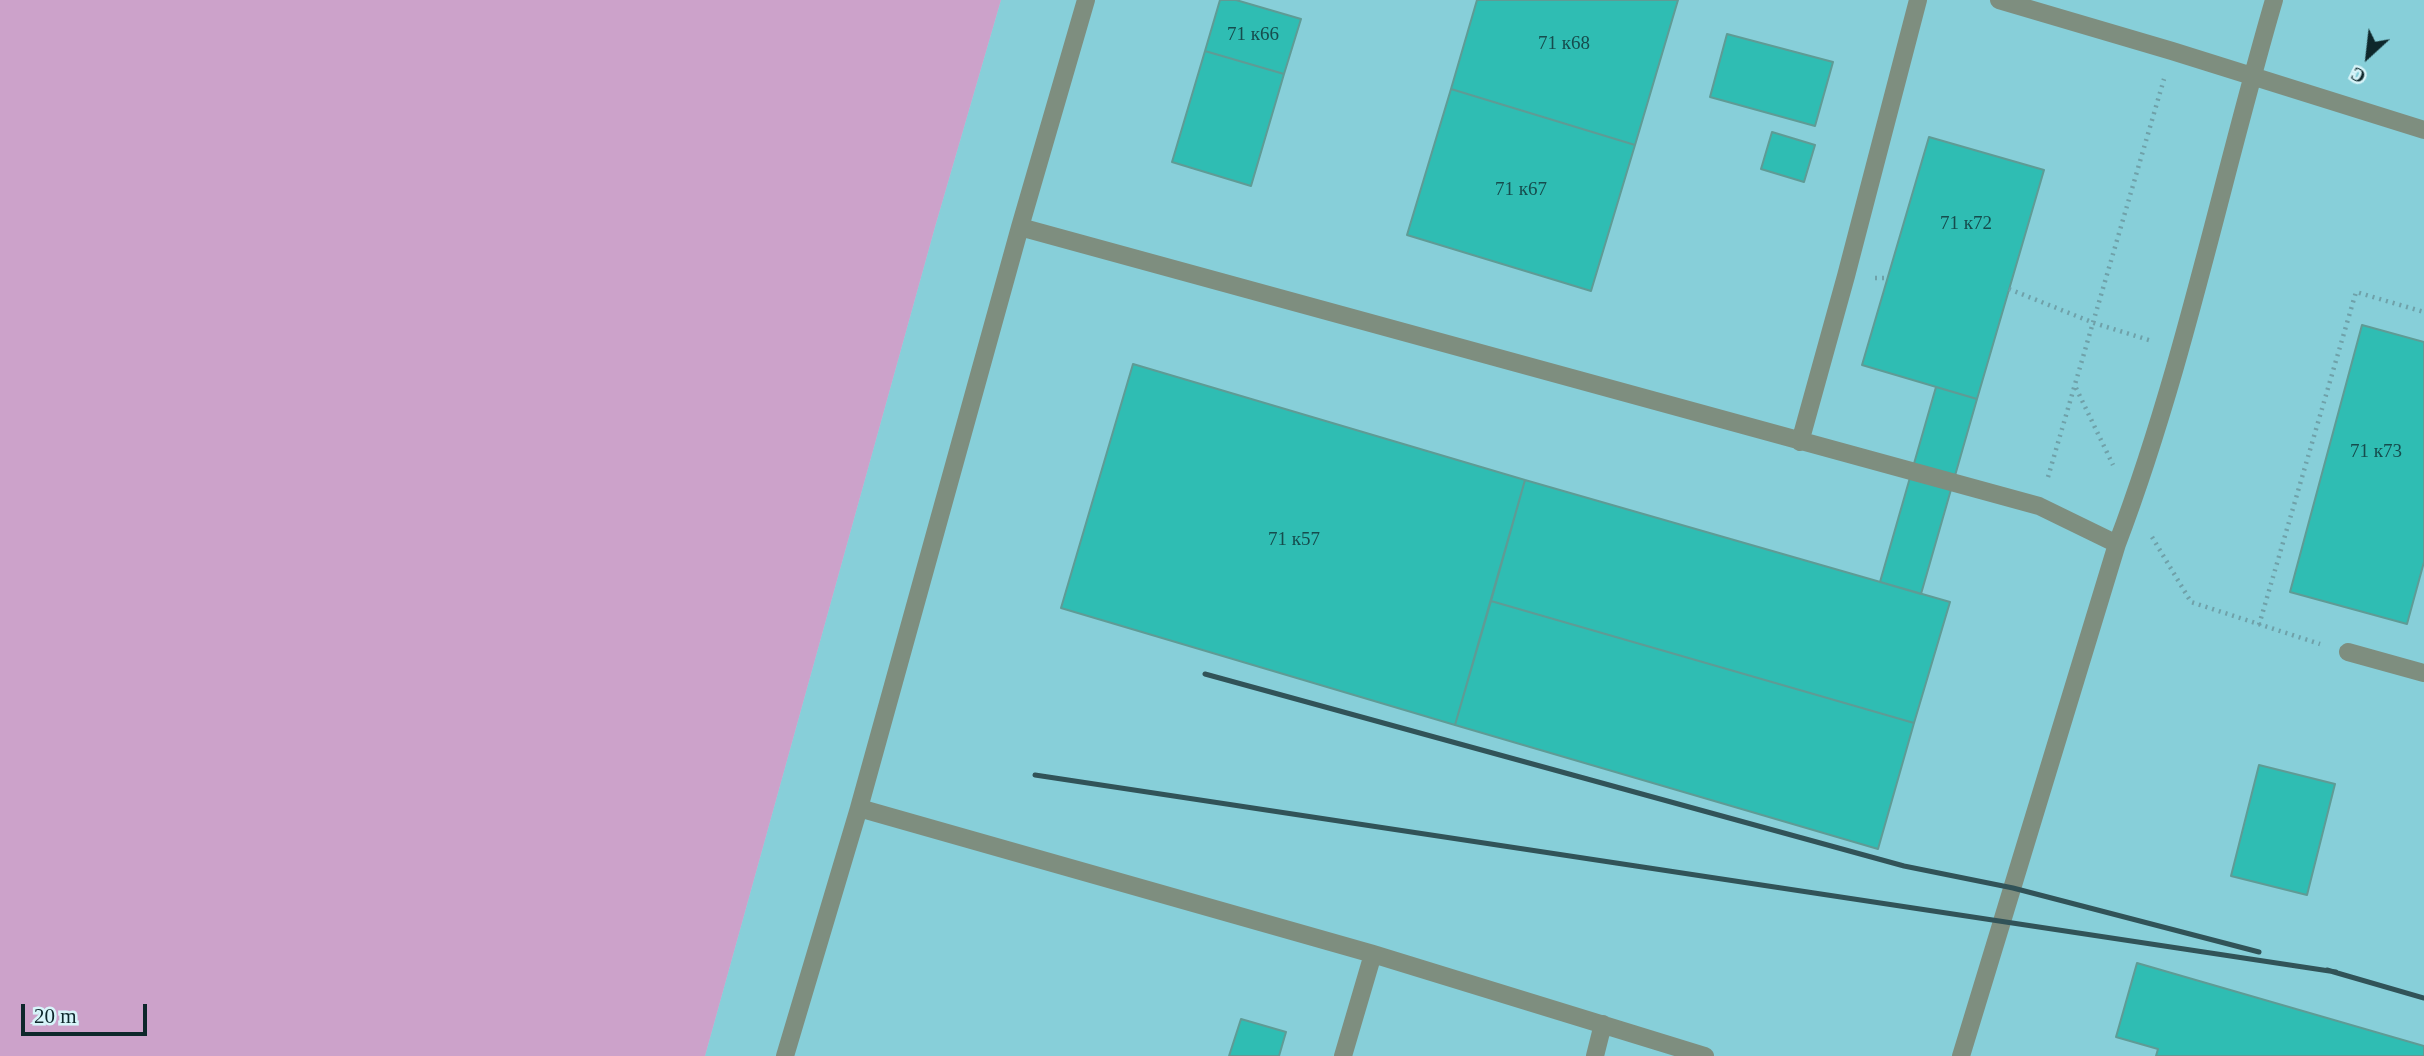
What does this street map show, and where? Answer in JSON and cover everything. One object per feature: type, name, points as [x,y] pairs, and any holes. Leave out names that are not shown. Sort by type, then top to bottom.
[{"type":"lane","points":[[785,1056],[859,808],[1020,227],[1086,0]]},
{"type":"lane","points":[[1800,442],[1918,0]]},
{"type":"lane","points":[[1999,0],[2424,130]]},
{"type":"lane","points":[[1961,1056],[2117,544],[2132,505],[2180,350],[2274,0]]},
{"type":"lane","points":[[1020,227],[2039,506],[2117,544]]},
{"type":"lane","points":[[2348,652],[2424,673]]},
{"type":"lane","points":[[859,808],[1373,954],[1705,1056]]},
{"type":"lane","points":[[1343,1056],[1373,954]]},
{"type":"lane","points":[[1595,1056],[1603,1024]]},
{"type":"path","points":[[2039,506],[2172,51]]},
{"type":"path","points":[[2009,289],[2094,323],[2180,350]]},
{"type":"path","points":[[2259,625],[2356,292],[2424,312]]},
{"type":"path","points":[[2191,603],[2348,652]]},
{"type":"shaded area","points":[[0,0],[1001,0],[935,227],[705,1056],[0,1056]]},
{"type":"shaded area","points":[[1001,0],[2424,0],[2424,1056],[705,1056],[935,227]]},
{"type":"building","points":[[1220,0],[1236,0],[1301,19],[1284,74],[1205,51]]},
{"type":"building","points":[[1477,0],[1678,0],[1635,145],[1451,89]]},
{"type":"building","points":[[1727,34],[1833,62],[1815,126],[1710,97]]},
{"type":"building","points":[[1205,51],[1284,74],[1251,186],[1172,162]]},
{"type":"building","points":[[1451,89],[1635,145],[1591,291],[1407,235]]},
{"type":"building","points":[[1772,132],[1815,145],[1804,182],[1761,169]]},
{"type":"building","points":[[1929,137],[2044,170],[1977,399],[1862,365]]},
{"type":"building","points":[[2362,325],[2424,342],[2424,562],[2407,624],[2290,592]]},
{"type":"building","points":[[1133,364],[1525,480],[1455,725],[1061,608]]},
{"type":"building","points":[[1936,387],[1977,399],[1921,594],[1880,582]]},
{"type":"building","points":[[1525,480],[1950,602],[1914,723],[1491,601]]},
{"type":"building","points":[[1491,601],[1914,723],[1878,849],[1455,725]]},
{"type":"building","points":[[2259,765],[2335,784],[2307,895],[2231,876]]},
{"type":"building","points":[[2137,963],[2424,1046],[2424,1056],[2156,1056],[2158,1049],[2116,1037]]},
{"type":"building","points":[[1241,1019],[1286,1032],[1279,1056],[1229,1056]]},
{"type":"railway","points":[[1205,674],[1904,866],[2013,888],[2259,952]]},
{"type":"railway","points":[[1035,775],[2336,972]]},
{"type":"railway","points":[[2327,970],[2424,998]]}]
